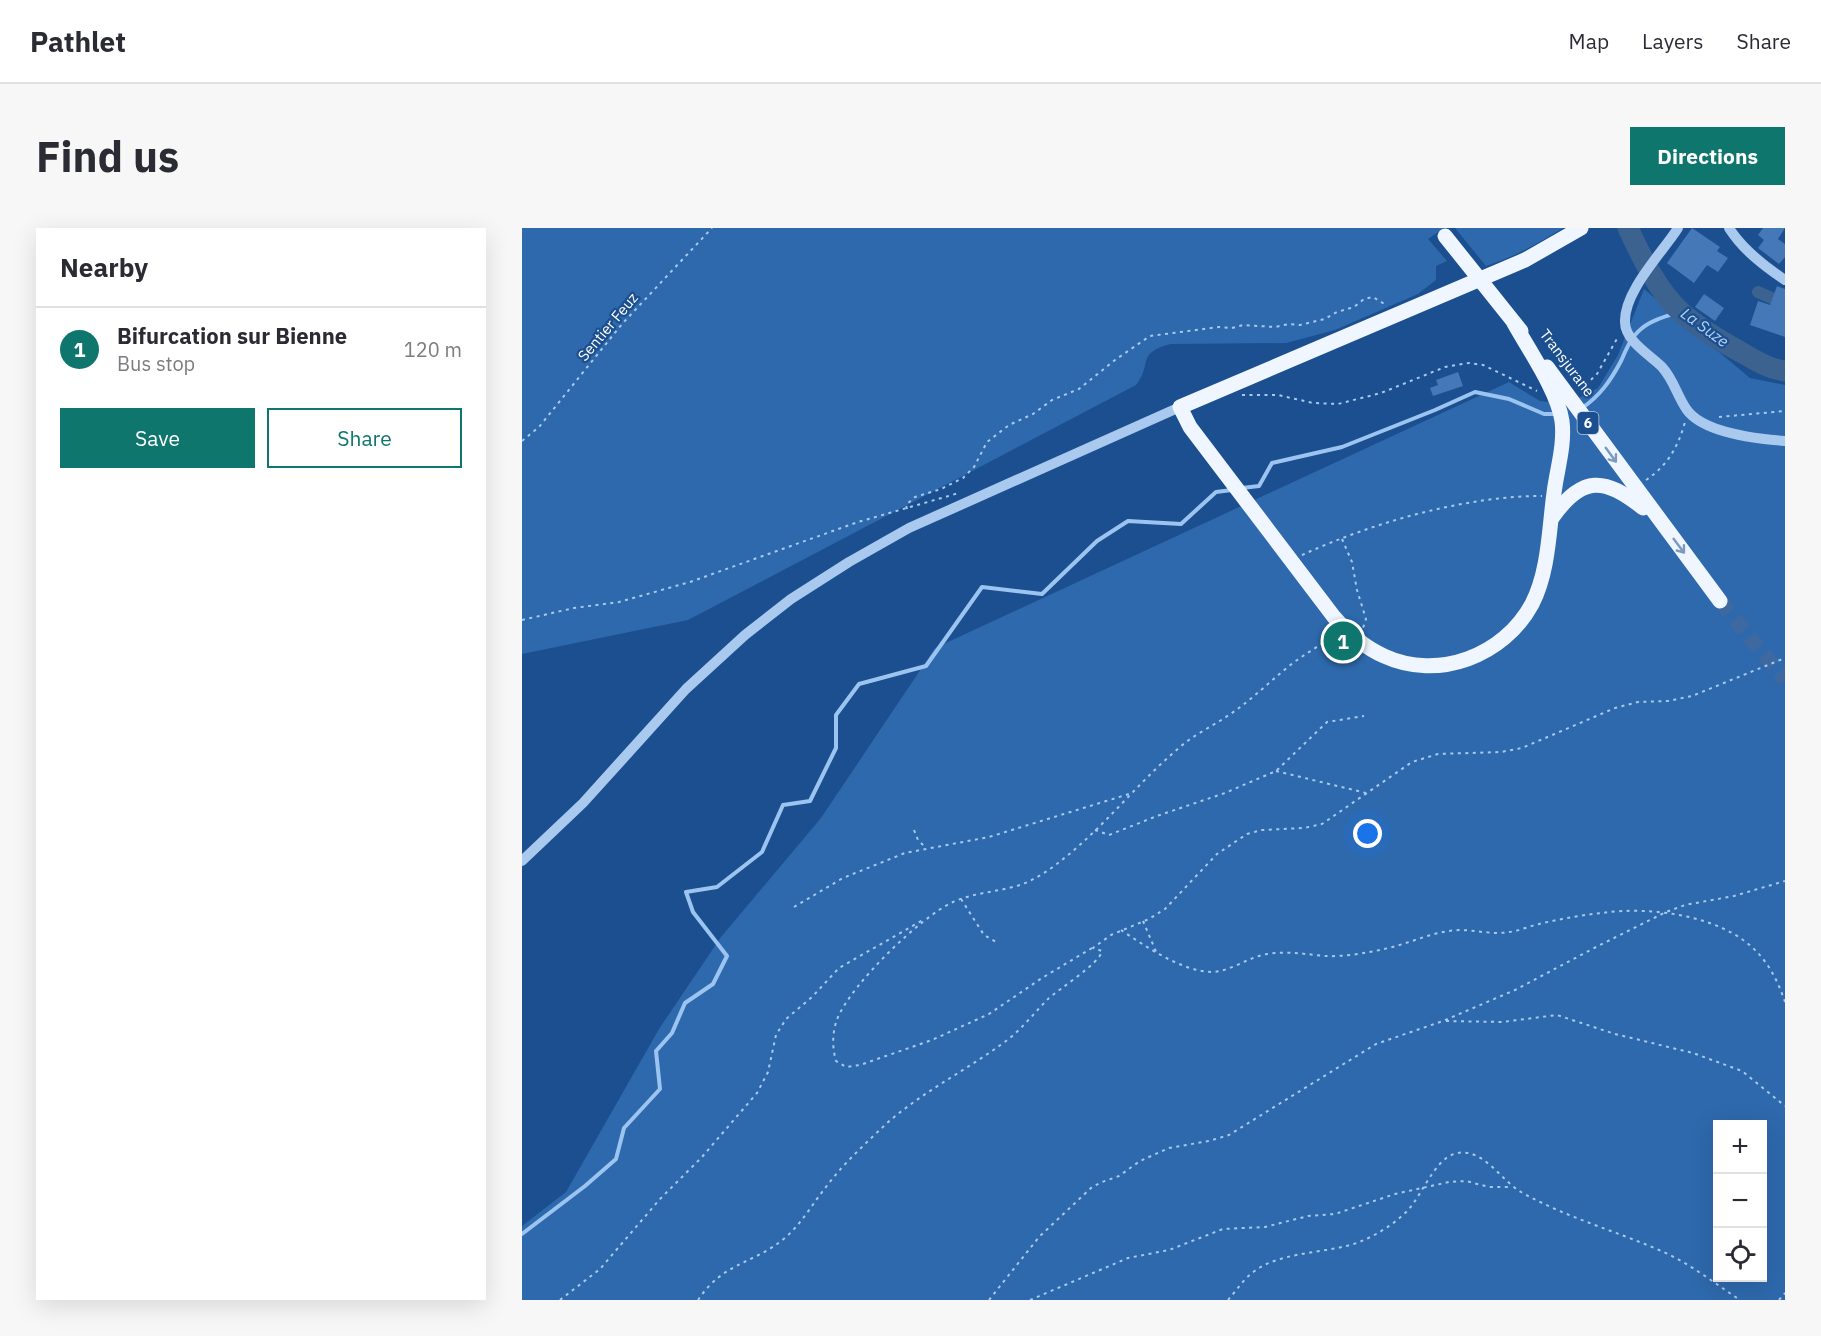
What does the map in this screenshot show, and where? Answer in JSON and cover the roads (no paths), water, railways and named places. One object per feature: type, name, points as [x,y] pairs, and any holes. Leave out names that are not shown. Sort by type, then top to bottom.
[{"type":"main road","points":[[1514,323],[1553,394],[1562,419],[1562,443],[1552,518],[1539,585],[1527,612],[1509,634],[1476,656],[1450,664],[1423,666],[1397,661],[1373,650],[1347,631],[1300,563],[1190,427],[1180,407],[1525,260],[1581,228]]},
{"type":"main road","name":"Transjurane","points":[[1448,239],[1514,323],[1720,601]]},
{"type":"main road","points":[[1552,518],[1574,493],[1584,488],[1600,485],[1624,492],[1661,523]]},
{"type":"street","points":[[1678,228],[1642,278],[1629,303],[1625,324],[1629,336],[1670,377],[1687,410],[1696,419],[1712,427],[1754,437],[1785,441]]},
{"type":"street","points":[[1729,228],[1763,265],[1785,280]]},
{"type":"street","points":[[522,861],[582,803],[686,689],[745,634],[791,599],[849,562],[909,528],[1180,407]]},
{"type":"waterway","name":"La Suze","points":[[1628,228],[1644,262],[1665,295],[1682,313],[1709,334],[1767,366],[1785,371]]},
{"type":"waterway","points":[[1758,292],[1785,304]]},
{"type":"waterway","points":[[1582,408],[1600,393],[1609,381],[1637,332],[1654,321],[1680,312]]},
{"type":"waterway","points":[[1242,488],[1259,486],[1272,463],[1342,447],[1475,392],[1509,399],[1544,414],[1558,414]]},
{"type":"waterway","points":[[522,1234],[616,1159],[624,1128],[660,1089],[656,1051],[672,1033],[685,1003],[713,984],[727,956],[693,912],[686,892],[717,887],[762,852],[783,805],[810,801],[836,748],[836,715],[859,684],[926,666],[982,587],[1042,594],[1097,541],[1128,521],[1181,524],[1216,492],[1232,490]]},
{"type":"tunnel","points":[[1720,601],[1785,680]]},
{"type":"place","name":"Bifurcation sur Bienne","points":[[1343,641]]}]
